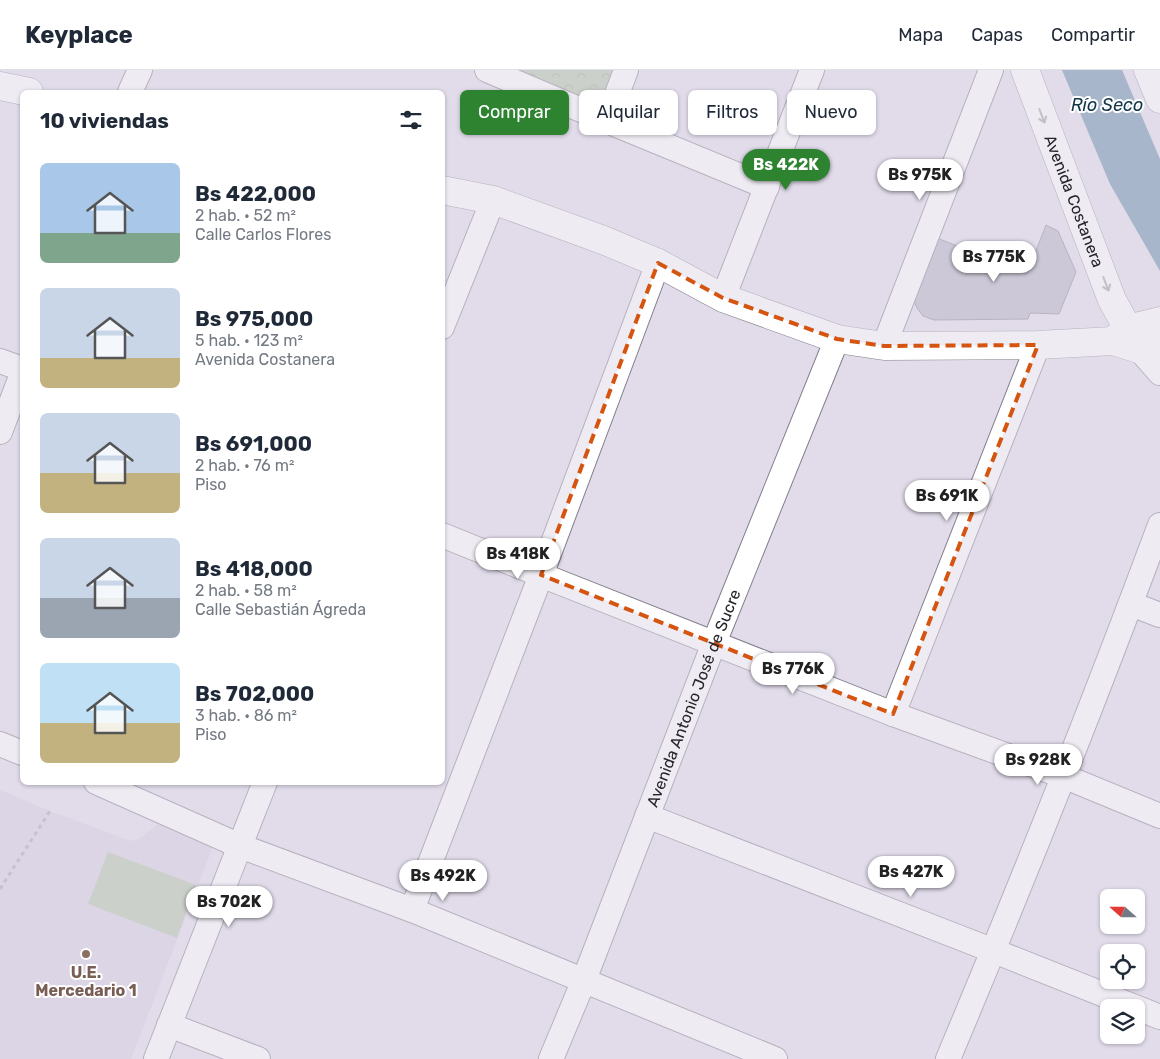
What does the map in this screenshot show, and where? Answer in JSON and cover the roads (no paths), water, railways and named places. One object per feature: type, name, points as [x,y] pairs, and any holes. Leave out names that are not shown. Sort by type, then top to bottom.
[{"type":"main road","name":"Avenida Costanera","points":[[1025,70],[1112,300],[1135,341]]},
{"type":"main road","points":[[1148,70],[1160,98]]},
{"type":"main road","points":[[0,86],[20,90]]},
{"type":"main road","points":[[445,191],[493,200],[603,240],[658,263],[723,298],[837,339],[884,346],[1038,345],[1135,341],[1160,321]]},
{"type":"street","points":[[131,90],[140,70]]},
{"type":"street","points":[[487,70],[579,110]]},
{"type":"street","points":[[619,90],[626,70]]},
{"type":"street","points":[[723,298],[812,70]]},
{"type":"street","points":[[884,346],[991,70]]},
{"type":"street","points":[[640,135],[767,186]]},
{"type":"street","points":[[445,320],[493,200]]},
{"type":"street","points":[[412,910],[541,575],[658,263]]},
{"type":"street","name":"Avenida Antonio José de Sucre","points":[[551,1059],[584,980],[714,643],[837,339]]},
{"type":"street","points":[[1135,341],[1160,374]]},
{"type":"street","points":[[893,714],[1038,345]]},
{"type":"street","points":[[0,361],[20,368]]},
{"type":"street","points":[[0,432],[20,379]]},
{"type":"street","points":[[948,1059],[994,951],[1160,526]]},
{"type":"street","points":[[445,536],[893,714],[1063,776],[1160,816]]},
{"type":"street","points":[[1131,604],[1160,615]]},
{"type":"street","points":[[0,744],[20,752]]},
{"type":"street","points":[[103,785],[240,846],[412,910],[584,980],[766,1058]]},
{"type":"street","points":[[156,1059],[264,785]]},
{"type":"street","points":[[647,816],[1160,1017]]},
{"type":"street","points":[[169,1026],[258,1059]]},
{"type":"water","name":"Río Seco","points":[[1062,70],[1122,70],[1160,159],[1160,271],[1110,184]]},
{"type":"place","name":"U.E. Mercedario 1","points":[[86,954]]}]
